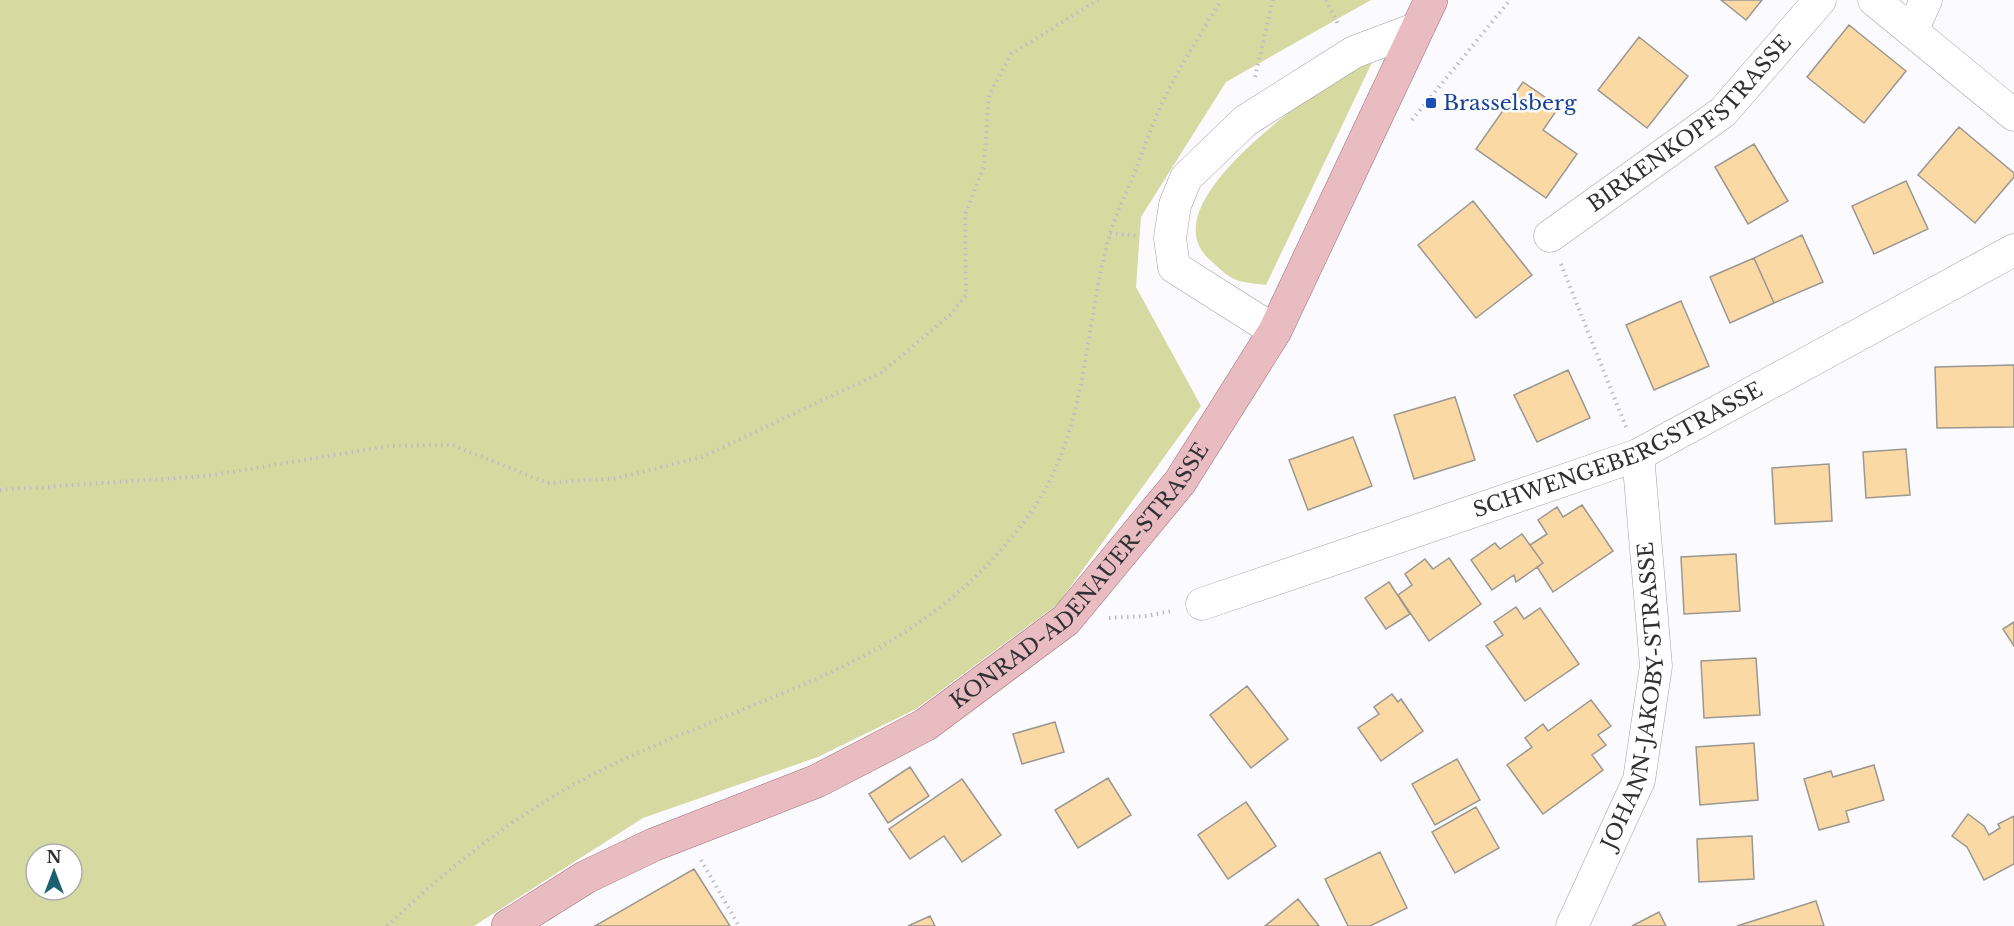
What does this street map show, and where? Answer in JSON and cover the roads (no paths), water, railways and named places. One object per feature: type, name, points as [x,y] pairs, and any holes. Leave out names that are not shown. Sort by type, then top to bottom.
[{"type":"main road","name":"KONRAD-ADENAUER-STRASSE","points":[[508,926],[586,877],[653,845],[817,781],[925,725],[1066,620],[1180,482],[1275,331],[1424,14]]},
{"type":"street","name":"BIRKENKOPFSTRASSE","points":[[1550,236],[1724,112],[1820,0]]},
{"type":"street","points":[[1874,0],[2014,115]]},
{"type":"street","points":[[1912,31],[1926,0]]},
{"type":"street","points":[[1275,331],[1174,267],[1170,238],[1173,216],[1186,178],[1245,121],[1354,52],[1424,14]]},
{"type":"street","name":"SCHWENGEBERGSTRASSE","points":[[1202,604],[1638,455],[2014,250]]},
{"type":"street","name":"JOHANN-JAKOBY-STRASSE","points":[[1572,926],[1639,780],[1656,666],[1638,455]]},
{"type":"place","name":"Brasselsberg","points":[[1431,103]]}]
